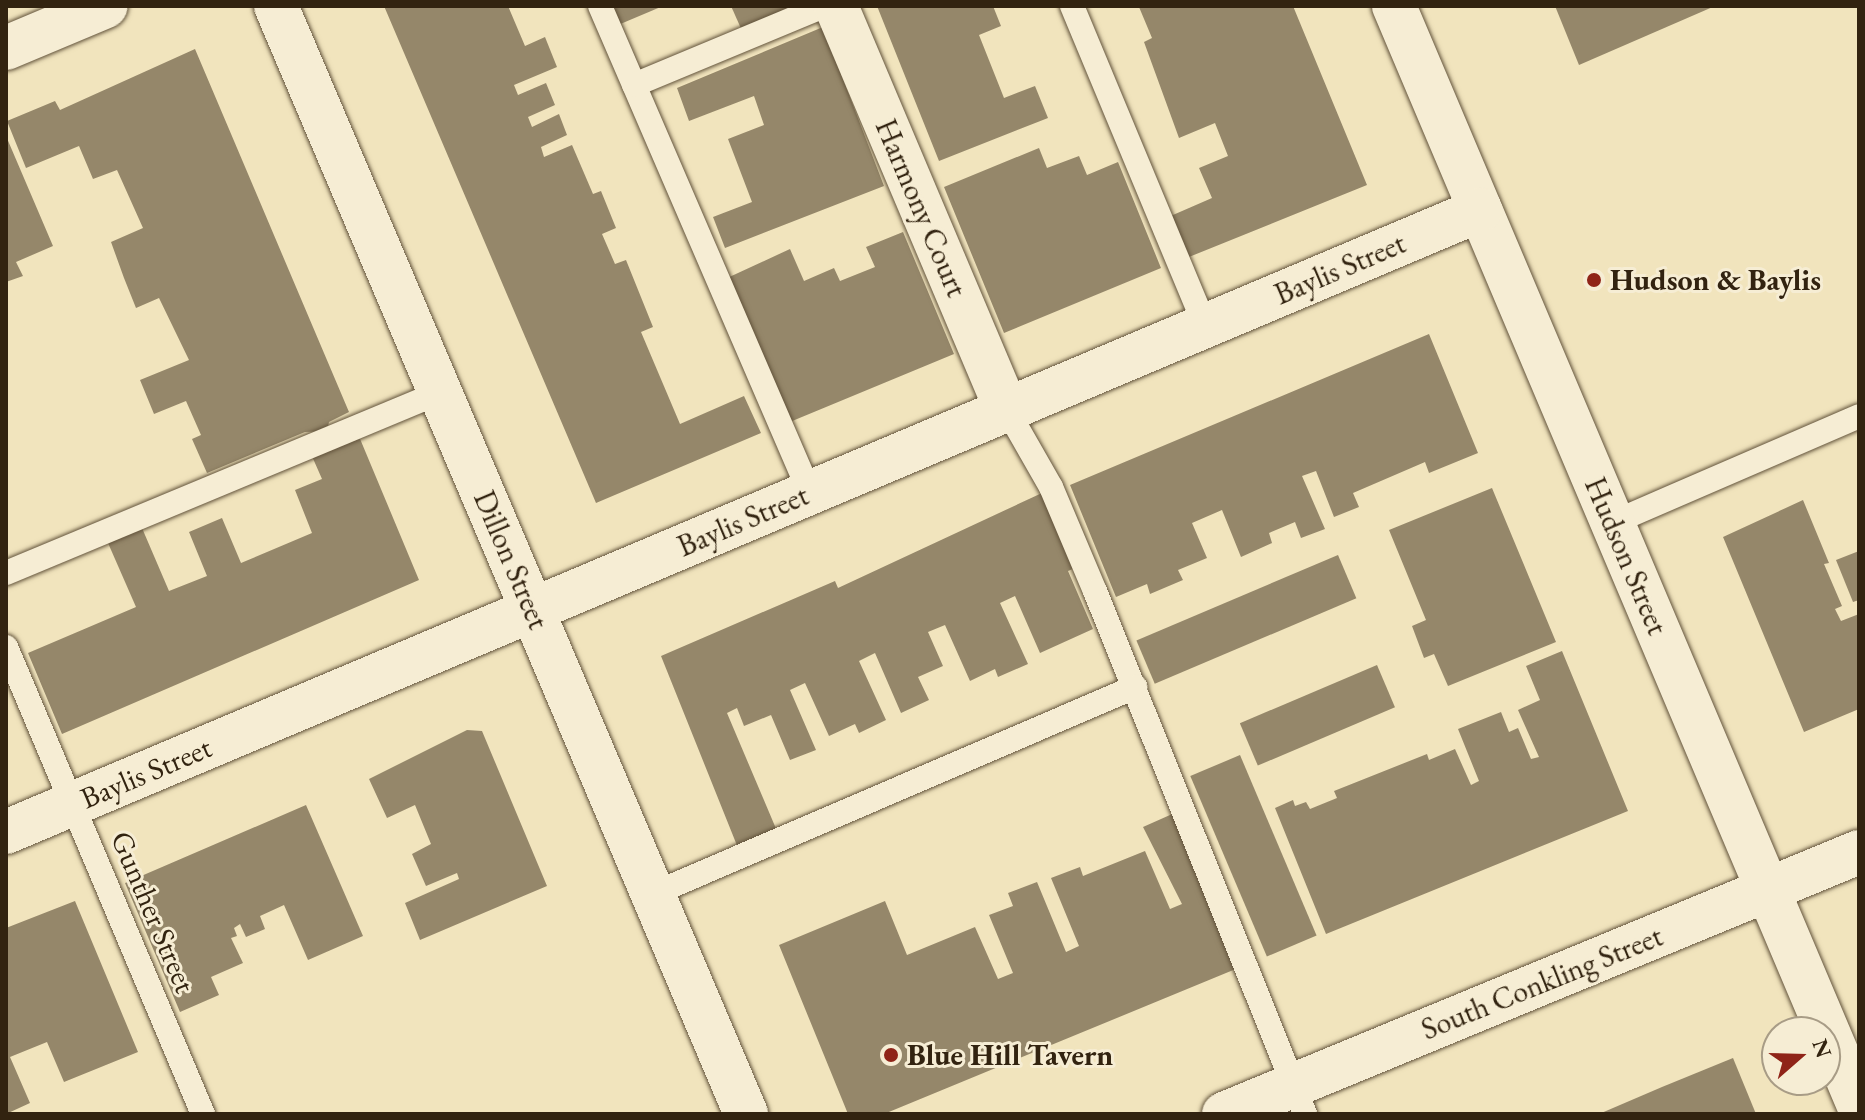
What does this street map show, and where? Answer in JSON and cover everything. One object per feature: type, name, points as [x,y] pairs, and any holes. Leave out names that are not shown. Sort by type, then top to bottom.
[{"type":"street","points":[[6,48],[106,6]]},
{"type":"street","name":"Dillon Street","points":[[276,6],[746,1114]]},
{"type":"street","name":"Harmony Court","points":[[836,6],[1007,410]]},
{"type":"street","name":"Hudson Street","points":[[1394,6],[1859,1106]]},
{"type":"street","name":"Baylis Street","points":[[6,832],[1480,210]]},
{"type":"street","name":"South Conkling Street","points":[[1224,1114],[1299,1100],[1767,890],[1859,852]]},
{"type":"lane","points":[[600,6],[810,493]]},
{"type":"lane","points":[[634,85],[824,6]]},
{"type":"lane","points":[[1072,6],[1205,326]]},
{"type":"lane","points":[[6,573],[440,392]]},
{"type":"lane","points":[[1007,410],[1051,487],[1135,687],[1299,1100]]},
{"type":"lane","points":[[1612,523],[1859,416]]},
{"type":"lane","name":"Gunther Street","points":[[6,647],[203,1114]]},
{"type":"lane","points":[[653,894],[1135,687]]},
{"type":"building","points":[[384,6],[508,6],[525,46],[545,37],[557,67],[514,85],[518,95],[546,83],[555,105],[528,117],[532,127],[559,114],[567,135],[541,147],[544,157],[572,145],[593,194],[601,191],[616,228],[602,234],[615,264],[626,260],[653,327],[641,332],[680,424],[744,396],[761,433],[596,503]]},
{"type":"building","points":[[610,6],[663,6],[618,25]]},
{"type":"building","points":[[731,6],[807,6],[743,33]]},
{"type":"building","points":[[877,6],[993,6],[1001,26],[979,35],[1004,98],[1035,86],[1048,118],[939,161]]},
{"type":"building","points":[[1130,6],[1293,6],[1367,185],[1184,259],[1166,218],[1212,198],[1199,168],[1228,156],[1215,123],[1179,138],[1144,42],[1152,38],[1139,7]]},
{"type":"building","points":[[1555,6],[1715,6],[1579,65]]},
{"type":"building","points":[[823,27],[884,186],[725,248],[713,217],[752,202],[728,139],[764,125],[754,96],[689,121],[677,88]]},
{"type":"building","points":[[195,49],[349,412],[329,422],[327,431],[305,432],[207,473],[192,439],[201,435],[186,401],[154,414],[140,380],[189,360],[159,298],[136,308],[124,278],[111,242],[143,228],[117,170],[93,179],[79,146],[26,168],[7,121],[55,101],[60,110]]},
{"type":"building","points":[[6,136],[53,246],[16,262],[23,276],[6,282]]},
{"type":"building","points":[[1039,148],[1047,168],[1079,156],[1087,175],[1118,162],[1161,268],[1004,333],[944,187]]},
{"type":"building","points":[[903,232],[954,354],[785,424],[725,279],[790,249],[804,281],[834,268],[840,281],[875,267],[866,247]]},
{"type":"building","points":[[1429,334],[1478,453],[1429,473],[1425,462],[1353,493],[1359,507],[1334,517],[1316,471],[1302,476],[1325,529],[1301,538],[1295,522],[1269,533],[1272,543],[1241,557],[1222,510],[1192,523],[1207,558],[1178,570],[1183,580],[1150,594],[1147,584],[1116,597],[1070,485]]},
{"type":"building","points":[[358,434],[419,580],[62,734],[28,653],[136,607],[108,543],[142,528],[169,591],[207,576],[189,532],[222,518],[241,563],[312,533],[295,490],[322,479],[311,454]]},
{"type":"building","points":[[1492,488],[1556,642],[1448,686],[1434,654],[1424,658],[1412,626],[1426,620],[1389,530]]},
{"type":"building","points":[[1042,493],[1075,568],[1068,571],[1093,629],[1040,653],[1015,596],[1000,603],[1028,664],[998,677],[995,669],[970,681],[945,625],[928,632],[943,666],[918,677],[929,700],[901,713],[875,653],[859,661],[886,720],[859,733],[855,724],[829,736],[805,683],[790,690],[816,750],[790,760],[771,715],[744,726],[737,708],[727,713],[777,831],[738,848],[661,656],[835,581],[838,588]]},
{"type":"building","points":[[1803,500],[1829,563],[1824,564],[1842,606],[1835,609],[1841,621],[1859,614],[1859,709],[1804,732],[1723,537]]},
{"type":"building","points":[[1859,551],[1859,600],[1853,602],[1836,560]]},
{"type":"building","points":[[1338,555],[1356,598],[1155,684],[1136,641]]},
{"type":"building","points":[[1562,651],[1628,811],[1326,934],[1275,808],[1293,800],[1295,806],[1306,802],[1310,809],[1337,798],[1334,791],[1427,754],[1429,760],[1455,749],[1471,785],[1479,781],[1458,729],[1501,712],[1509,732],[1518,728],[1531,759],[1539,757],[1518,710],[1540,700],[1526,666]]},
{"type":"building","points":[[1377,665],[1395,707],[1258,766],[1240,723]]},
{"type":"building","points":[[467,730],[482,731],[547,886],[420,940],[405,903],[459,879],[457,873],[426,886],[412,854],[431,844],[415,805],[387,818],[369,779]]},
{"type":"building","points":[[1240,755],[1317,935],[1267,957],[1190,776]]},
{"type":"building","points":[[306,805],[363,936],[308,960],[284,905],[260,916],[265,929],[246,937],[240,924],[234,928],[237,936],[231,938],[243,963],[211,977],[219,995],[180,1012],[125,883]]},
{"type":"building","points":[[1179,811],[1243,966],[884,1114],[848,1114],[779,945],[885,901],[907,955],[975,927],[998,979],[1013,973],[989,915],[1013,906],[1008,893],[1037,882],[1066,952],[1079,946],[1051,878],[1080,867],[1083,876],[1145,851],[1170,909],[1182,904],[1143,827]]},
{"type":"building","points":[[75,901],[138,1052],[64,1082],[47,1042],[10,1057],[30,1103],[6,1114],[6,928]]},
{"type":"building","points":[[1733,1058],[1756,1114],[1599,1114],[1662,1087]]},
{"type":"place","name":"Hudson & Baylis","points":[[1594,280]]},
{"type":"place","name":"Blue Hill Tavern","points":[[891,1055]]}]
